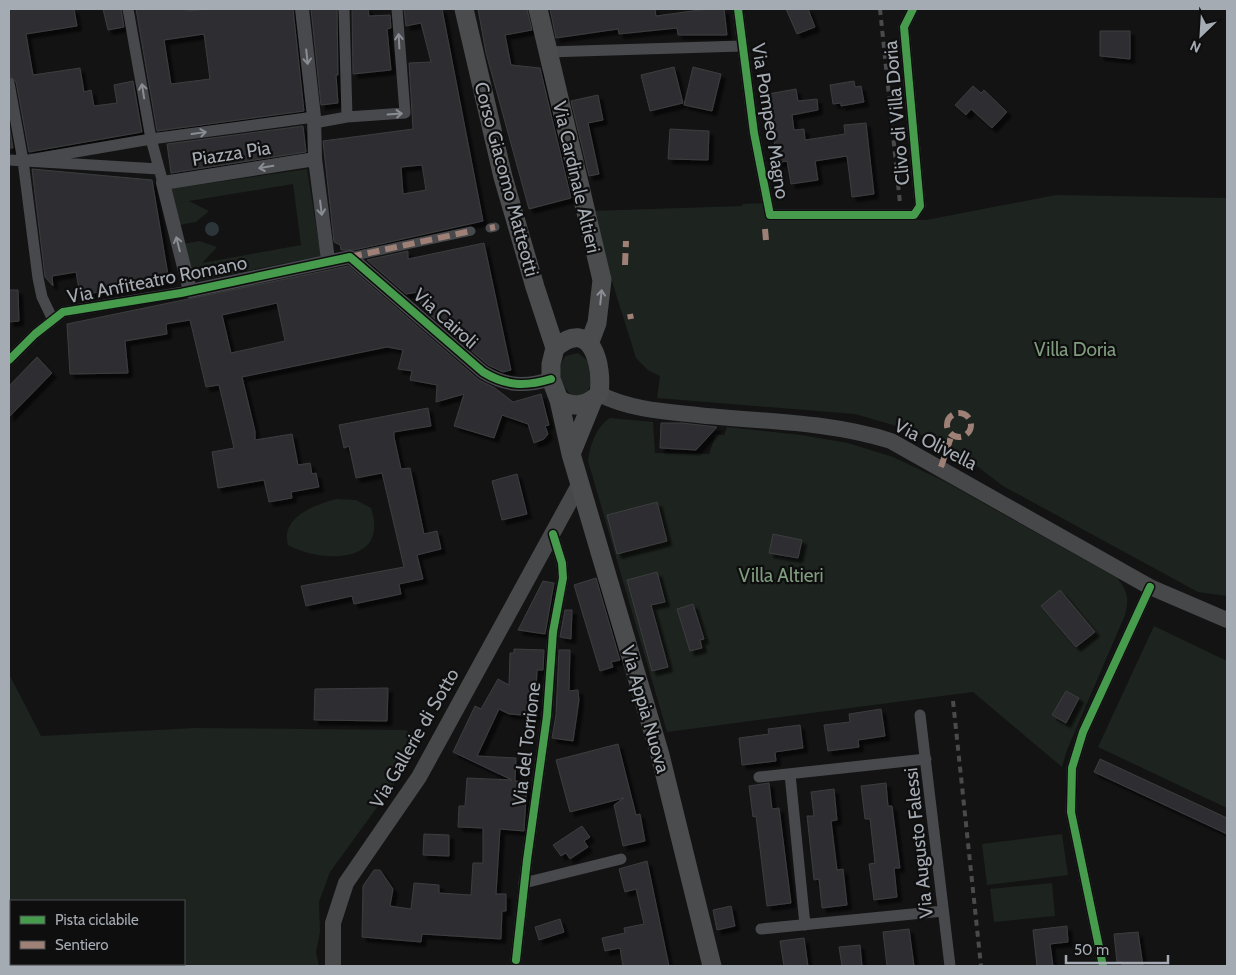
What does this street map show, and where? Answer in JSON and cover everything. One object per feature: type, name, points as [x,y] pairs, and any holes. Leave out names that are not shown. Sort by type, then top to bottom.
[{"type":"main road","name":"Corso Giacomo Matteotti","points":[[464,9],[503,177],[555,348]]},
{"type":"main road","name":"Via Cardinale Altieri","points":[[538,9],[602,280],[597,323],[589,344]]},
{"type":"main road","points":[[571,454],[596,397],[601,381],[600,364],[589,344],[577,338],[561,343],[555,348],[551,364],[551,379],[559,400],[579,405],[596,397]]},
{"type":"main road","name":"Via Olivella","points":[[596,397],[623,405],[708,417],[817,424],[861,432],[892,441],[1150,587],[1227,620]]},
{"type":"main road","name":"Via Appia Nuova","points":[[559,400],[571,454],[660,755],[712,966]]},
{"type":"main road","name":"Via Gallerie di Sotto","points":[[333,966],[333,923],[346,883],[419,777],[580,483]]},
{"type":"street","points":[[128,9],[151,139],[190,291]]},
{"type":"street","points":[[302,9],[314,120],[314,159],[328,260],[471,231]]},
{"type":"street","points":[[344,9],[347,118]]},
{"type":"street","points":[[23,161],[151,139],[314,120],[405,113],[400,72],[397,9]]},
{"type":"street","name":"Via Pompeo Magno","points":[[738,9],[754,132],[770,215],[914,215]]},
{"type":"street","name":"Clivo di Villa Doria","points":[[913,9],[904,27],[920,206],[914,215]]},
{"type":"street","points":[[548,52],[742,46]]},
{"type":"street","points":[[9,83],[23,161],[38,278],[42,297],[53,320]]},
{"type":"street","name":"Piazza Pia","points":[[161,176],[314,159]]},
{"type":"street","points":[[9,160],[161,176]]},
{"type":"street","name":"Via Cairoli","points":[[350,257],[488,376],[517,386],[535,384],[551,379]]},
{"type":"street","name":"Via Anfiteatro Romano","points":[[9,360],[35,334],[63,312],[190,291],[328,260]]},
{"type":"street","name":"Via del Torrione","points":[[516,960],[524,883],[547,716],[553,632],[563,578],[562,563],[553,534]]},
{"type":"street","points":[[1103,966],[1071,812],[1072,768],[1083,732],[1150,587]]},
{"type":"street","name":"Via Augusto Falessi","points":[[920,715],[950,966]]},
{"type":"street","points":[[759,778],[926,759]]},
{"type":"street","points":[[790,774],[805,925]]},
{"type":"street","points":[[524,883],[621,859]]},
{"type":"street","points":[[761,929],[943,911]]},
{"type":"green space","points":[[307,169],[321,256],[193,282],[183,244],[199,241],[217,247],[202,263],[301,245],[293,184],[189,201],[209,211],[196,222],[179,225],[169,189]]},
{"type":"green space","name":"Villa Doria","points":[[1056,195],[1227,198],[1227,596],[1198,592],[1003,486],[949,445],[900,427],[855,414],[657,398],[660,376],[648,370],[636,358],[590,211],[742,206],[743,204],[765,203],[768,220],[926,220]]},
{"type":"green space","points":[[578,353],[588,361],[591,385],[585,395],[574,396],[569,393],[562,383],[560,372],[566,356]]},
{"type":"green space","name":"Villa Altieri","points":[[610,418],[653,422],[655,453],[709,454],[716,434],[724,435],[727,427],[801,435],[848,443],[893,457],[944,481],[1117,578],[1127,595],[1125,615],[1067,750],[1062,767],[973,692],[667,732],[588,461],[590,449],[597,431]]},
{"type":"green space","points":[[337,499],[356,500],[371,508],[374,527],[371,540],[362,550],[349,555],[318,555],[288,545],[287,535],[294,519],[310,508]]},
{"type":"green space","points":[[1154,626],[1227,661],[1227,808],[1098,747]]},
{"type":"green space","points":[[9,674],[41,736],[196,728],[406,730],[418,740],[416,754],[330,872],[319,902],[320,932],[316,952],[319,966],[9,966]]},
{"type":"green space","points":[[1062,834],[1068,875],[987,885],[982,844]]},
{"type":"green space","points":[[1052,883],[1055,916],[994,922],[990,889]]},
{"type":"shaded area","points":[[212,222],[217,224],[219,229],[217,234],[212,236],[207,234],[205,229],[207,224]]},
{"type":"building","points":[[9,9],[74,9],[77,26],[26,34],[33,75],[80,68],[84,92],[91,90],[94,106],[117,103],[114,85],[133,81],[142,132],[29,152],[16,82],[10,76],[9,69]]},
{"type":"building","points":[[103,9],[121,9],[124,27],[108,30]]},
{"type":"building","points":[[136,9],[186,9],[186,11],[209,9],[293,9],[304,111],[157,131]],"holes":[[[204,34],[210,79],[171,84],[164,40]]]},
{"type":"building","points":[[311,9],[337,9],[338,75],[336,75],[338,103],[321,105]]},
{"type":"building","points":[[352,9],[368,9],[369,16],[390,15],[391,28],[387,29],[391,70],[353,74]]},
{"type":"building","points":[[404,9],[442,9],[483,221],[354,250],[341,250],[340,245],[334,242],[323,141],[413,129],[409,63],[431,62],[421,23],[406,26]],"holes":[[[422,165],[426,190],[403,194],[401,167]]]},
{"type":"building","points":[[478,9],[527,9],[532,30],[505,35],[511,65],[540,68],[571,198],[529,209],[486,53]]},
{"type":"building","points":[[550,9],[655,9],[656,16],[707,9],[724,9],[727,35],[678,35],[677,28],[619,34],[618,29],[556,38]]},
{"type":"building","points":[[786,9],[808,9],[815,27],[797,34]]},
{"type":"building","points":[[1100,31],[1130,31],[1130,59],[1100,56]]},
{"type":"building","points":[[674,67],[683,103],[650,111],[641,75]]},
{"type":"building","points":[[693,67],[721,74],[712,111],[684,105]]},
{"type":"building","points":[[854,81],[855,87],[861,86],[864,102],[841,106],[841,103],[833,104],[830,85]]},
{"type":"building","points":[[973,86],[981,93],[984,90],[1007,112],[992,128],[971,109],[966,115],[955,105]]},
{"type":"building","points":[[796,89],[798,101],[817,99],[818,110],[792,115],[794,130],[804,129],[805,140],[845,134],[844,125],[866,123],[874,194],[852,197],[847,156],[815,161],[818,180],[791,184],[787,161],[777,163],[774,140],[776,126],[773,125],[768,94]]},
{"type":"building","points":[[598,95],[603,120],[588,123],[599,174],[589,176],[571,101]]},
{"type":"building","points":[[9,124],[13,148],[9,148]]},
{"type":"building","points":[[303,126],[306,152],[171,173],[167,144]]},
{"type":"building","points":[[670,129],[709,131],[708,160],[668,159]]},
{"type":"building","points":[[32,169],[152,180],[169,281],[80,295],[76,272],[52,276],[53,286],[45,277]]},
{"type":"building","points":[[484,243],[511,370],[503,372],[488,365],[421,307],[419,292],[406,294],[367,260],[408,251],[408,259]]},
{"type":"building","points":[[348,266],[479,380],[495,388],[513,402],[541,394],[549,425],[545,426],[548,434],[544,439],[534,443],[528,424],[502,415],[494,438],[454,426],[464,394],[436,402],[437,385],[410,380],[412,371],[398,369],[403,350],[387,347],[242,377],[255,431],[255,440],[292,434],[298,465],[310,463],[312,474],[316,473],[319,487],[291,492],[292,498],[269,502],[264,480],[218,488],[212,452],[234,448],[219,385],[206,387],[190,320],[166,324],[167,334],[125,341],[128,373],[70,374],[67,324]],"holes":[[[277,303],[285,341],[231,353],[222,315]]]},
{"type":"building","points":[[9,290],[18,290],[19,321],[9,322]]},
{"type":"building","points":[[37,357],[52,373],[9,417],[9,386]]},
{"type":"building","points":[[428,408],[431,426],[394,432],[401,469],[410,468],[424,534],[437,531],[441,549],[417,555],[423,579],[399,584],[401,594],[354,604],[352,596],[306,606],[301,586],[404,567],[382,473],[356,478],[349,446],[344,448],[339,425]]},
{"type":"building","points":[[661,423],[717,427],[696,450],[660,448]]},
{"type":"building","points":[[517,474],[527,514],[502,520],[492,481]]},
{"type":"building","points":[[657,502],[667,541],[617,554],[607,515]]},
{"type":"building","points":[[773,534],[802,540],[798,558],[769,553]]},
{"type":"building","points":[[657,572],[665,602],[651,605],[668,667],[652,671],[627,580]]},
{"type":"building","points":[[596,578],[620,660],[611,662],[613,667],[600,671],[574,585]]},
{"type":"building","points":[[543,581],[554,583],[545,634],[518,630]]},
{"type":"building","points":[[1060,590],[1095,632],[1076,647],[1041,606]]},
{"type":"building","points":[[693,604],[704,639],[700,640],[702,648],[690,651],[677,609]]},
{"type":"building","points":[[565,610],[572,610],[571,639],[560,637]]},
{"type":"building","points":[[514,649],[544,650],[543,670],[537,670],[535,716],[509,714],[499,709],[477,756],[516,758],[515,781],[527,782],[524,831],[500,829],[496,894],[506,894],[506,911],[502,911],[501,939],[422,934],[421,942],[362,937],[363,886],[374,870],[380,870],[393,889],[390,906],[411,909],[414,883],[439,885],[439,893],[471,895],[473,863],[483,863],[483,828],[458,827],[459,806],[465,806],[467,778],[512,780],[453,752],[475,706],[481,709],[498,679],[509,685],[510,653],[514,653]]},
{"type":"building","points":[[559,650],[570,650],[569,691],[578,690],[579,700],[573,741],[552,738],[556,715]]},
{"type":"building","points":[[388,688],[387,721],[314,720],[315,689]]},
{"type":"building","points":[[1066,691],[1079,698],[1066,723],[1052,715]]},
{"type":"building","points":[[881,709],[885,736],[858,740],[859,747],[828,751],[824,725],[850,722],[849,714]]},
{"type":"building","points":[[800,725],[803,748],[775,752],[776,761],[742,765],[739,738],[769,734],[768,729]]},
{"type":"building","points":[[618,744],[636,815],[640,814],[645,841],[623,846],[614,805],[624,798],[570,812],[556,760]]},
{"type":"building","points":[[1100,759],[1227,818],[1227,834],[1094,772]]},
{"type":"building","points":[[769,783],[772,809],[779,808],[791,903],[767,906],[756,816],[753,817],[749,786]]},
{"type":"building","points":[[886,783],[888,806],[892,806],[900,868],[894,868],[897,897],[874,900],[869,864],[875,863],[870,819],[865,819],[861,786]]},
{"type":"building","points":[[834,789],[837,820],[831,821],[837,870],[843,869],[847,905],[822,908],[819,879],[814,880],[807,816],[814,816],[811,792]]},
{"type":"building","points":[[582,826],[590,837],[584,841],[588,847],[570,859],[566,853],[561,856],[553,845]]},
{"type":"building","points":[[424,834],[449,835],[449,856],[423,855]]},
{"type":"building","points":[[647,861],[669,966],[623,966],[620,948],[605,951],[602,938],[625,933],[624,928],[644,924],[636,889],[625,892],[619,869]]},
{"type":"building","points":[[731,906],[735,926],[717,930],[713,910]]},
{"type":"building","points":[[560,919],[564,932],[539,940],[535,927]]},
{"type":"building","points":[[1067,926],[1068,942],[1050,944],[1053,966],[1037,966],[1033,930]]},
{"type":"building","points":[[909,929],[914,966],[887,966],[883,932]]},
{"type":"building","points":[[1138,932],[1143,966],[1122,966],[1122,962],[1117,962],[1114,934]]},
{"type":"building","points":[[804,938],[808,966],[784,966],[780,941]]},
{"type":"building","points":[[860,945],[862,966],[842,966],[839,947]]},
{"type":"railway","points":[[880,9],[900,203]]},
{"type":"railway","points":[[953,701],[981,966]]},
{"type":"marked path","points":[[490,228],[495,227]]},
{"type":"marked path","points":[[765,229],[766,240]]},
{"type":"marked path","points":[[350,257],[471,231]]},
{"type":"marked path","points":[[625,265],[626,241]]},
{"type":"marked path","points":[[630,314],[631,319]]},
{"type":"marked path","points":[[959,413],[964,414],[970,420],[971,425],[970,430],[964,436],[959,437],[954,436],[948,430],[947,425],[948,420],[954,414],[959,413]]},
{"type":"marked path","points":[[941,467],[952,434]]},
{"type":"cycle path","points":[[738,9],[754,133],[770,215],[914,215],[920,206],[904,27],[913,9]]},
{"type":"cycle path","points":[[9,360],[35,334],[63,312],[181,293],[350,257],[491,377],[516,384],[551,379]]},
{"type":"cycle path","points":[[516,960],[527,860],[547,716],[553,632],[563,578],[562,563],[553,534]]},
{"type":"cycle path","points":[[1103,966],[1071,812],[1072,768],[1083,732],[1150,587]]}]
